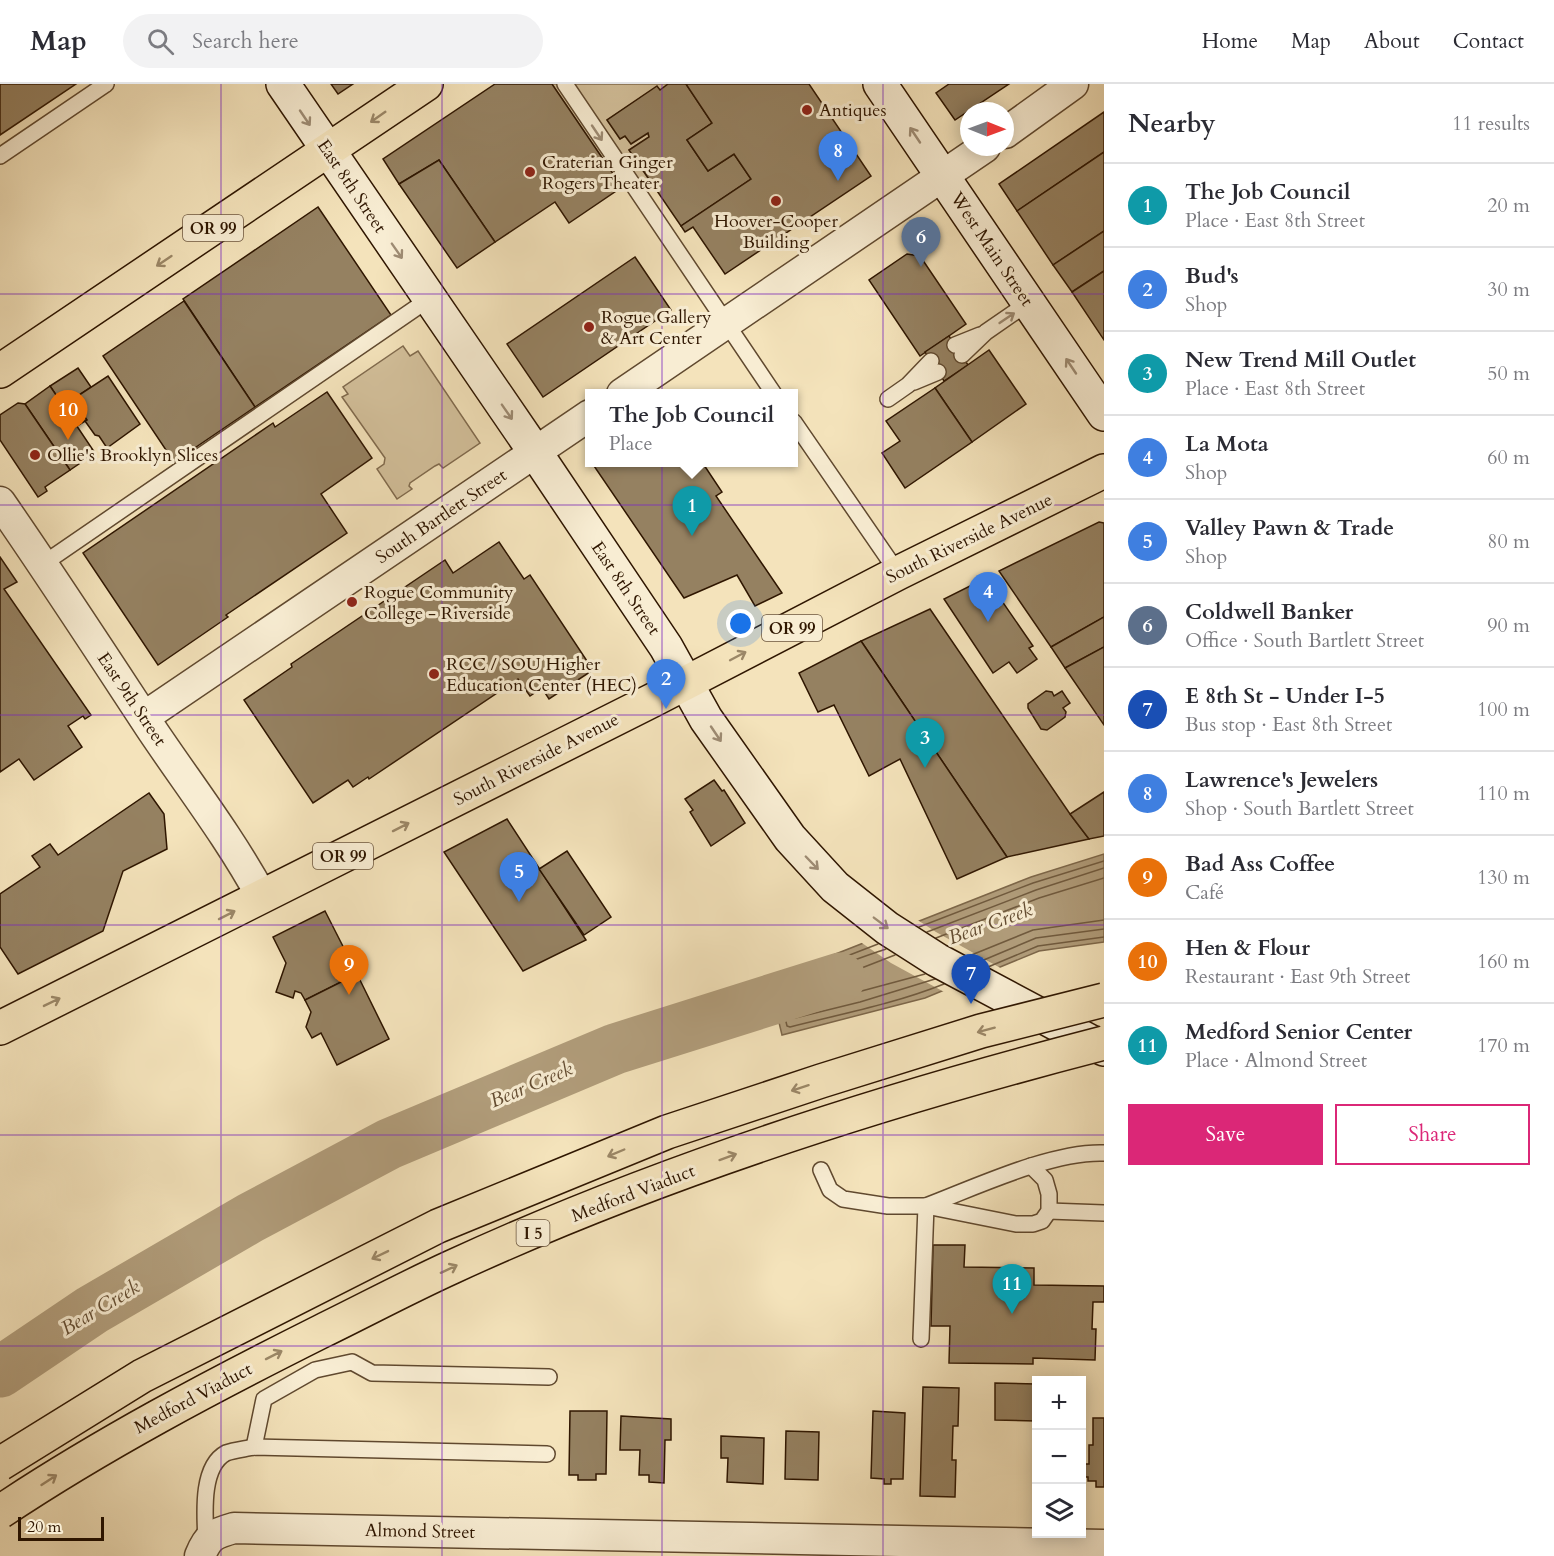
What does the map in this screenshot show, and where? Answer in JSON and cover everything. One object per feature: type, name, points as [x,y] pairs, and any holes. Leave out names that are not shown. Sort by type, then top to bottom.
[{"type":"main road","name":"East 8th Street","points":[[283,84],[666,646],[706,719],[765,805],[802,853],[835,887],[886,928],[937,960],[1104,1049]]},
{"type":"main road","name":"OR 99","points":[[0,371],[426,84]]},
{"type":"main road","name":"West Main Street","points":[[880,84],[1104,414]]},
{"type":"main road","name":"South Riverside Avenue","points":[[0,1028],[1104,471]]},
{"type":"main road","name":"I 5","points":[[0,1464],[142,1376],[438,1226],[667,1132],[981,1031],[1104,1000]]},
{"type":"main road","name":"Medford Viaduct","points":[[0,1512],[55,1476],[273,1355],[494,1249],[598,1205],[772,1141],[915,1094],[1104,1043]]},
{"type":"street","points":[[1014,127],[1073,84]]},
{"type":"street","points":[[628,389],[972,156]]},
{"type":"street","name":"South Bartlett Street","points":[[144,717],[585,419]]},
{"type":"street","name":"East 9th Street","points":[[0,502],[242,859],[262,897]]},
{"type":"street","name":"Almond Street","points":[[203,1548],[220,1532],[234,1528],[852,1548],[1104,1545]]},
{"type":"lane","points":[[0,156],[106,84]]},
{"type":"lane","points":[[565,84],[725,324],[771,389]]},
{"type":"lane","points":[[43,564],[429,299]]},
{"type":"lane","points":[[958,350],[1028,303]]},
{"type":"lane","points":[[888,399],[934,366]]},
{"type":"lane","points":[[798,429],[898,573]]},
{"type":"lane","points":[[926,1206],[1031,1166],[1087,1153],[1104,1153]]},
{"type":"lane","points":[[821,1170],[830,1190],[843,1199],[888,1206],[926,1206],[1016,1224],[1033,1224],[1042,1221],[1049,1210],[1049,1194],[1045,1180],[1031,1166]]},
{"type":"lane","points":[[921,1339],[926,1206]]},
{"type":"lane","points":[[1049,1210],[1104,1213]]},
{"type":"lane","points":[[254,1447],[264,1399],[315,1370],[352,1362],[372,1372],[549,1377]]},
{"type":"lane","points":[[203,1548],[204,1500],[211,1470],[225,1454],[254,1447],[547,1454]]},
{"type":"shaded area","points":[[552,84],[668,84],[660,90],[657,87],[607,120],[620,139],[625,136],[631,144],[648,133],[649,137],[629,150],[654,187],[622,187]]},
{"type":"shaded area","points":[[403,346],[410,356],[418,351],[480,443],[443,468],[439,464],[435,466],[410,483],[409,486],[412,489],[397,499],[377,469],[384,464],[385,458],[342,397],[348,394],[343,387]]},
{"type":"water","points":[[1104,854],[1104,942],[1039,951],[925,998],[782,1035],[770,985],[795,970],[1031,877]]},
{"type":"pier","points":[[916,919],[1004,970],[946,993],[891,963],[859,941]]},
{"type":"building","points":[[0,84],[76,84],[0,135]]},
{"type":"building","points":[[331,84],[353,84],[338,94]]},
{"type":"building","name":"Craterian Ginger Rogers Theater","points":[[495,84],[552,84],[622,187],[569,223],[555,202],[495,242],[439,160],[399,184],[383,159]]},
{"type":"building","points":[[668,84],[686,84],[712,123],[687,140],[708,171],[734,154],[751,179],[681,226],[629,150],[649,137],[648,133],[631,144],[625,136],[620,139],[607,120],[657,86],[660,90]]},
{"type":"building","name":"Hoover-Cooper Building","points":[[686,84],[809,84],[871,176],[725,274],[693,227],[685,232],[681,226],[751,179],[734,154],[708,171],[687,140],[712,123]]},
{"type":"building","points":[[949,84],[1009,84],[982,102],[960,102],[960,117],[955,120],[936,93]]},
{"type":"building","points":[[1104,112],[1104,152],[1017,211],[999,184]]},
{"type":"building","points":[[1104,152],[1104,231],[1053,265],[1017,211]]},
{"type":"building","points":[[439,160],[495,242],[457,268],[399,184]]},
{"type":"building","points":[[318,207],[391,315],[255,407],[183,299]]},
{"type":"building","points":[[1104,231],[1104,271],[1072,292],[1053,265]]},
{"type":"building","points":[[907,254],[920,256],[966,324],[920,356],[869,280]]},
{"type":"building","name":"Rogue Gallery & Art Center","points":[[635,257],[671,310],[543,397],[507,344]]},
{"type":"building","points":[[1104,271],[1104,340],[1072,292]]},
{"type":"building","points":[[184,301],[255,407],[174,462],[103,356]]},
{"type":"building","points":[[949,336],[968,365],[944,381],[925,352]]},
{"type":"building","points":[[989,350],[1026,404],[972,442],[935,388]]},
{"type":"building","points":[[78,368],[91,387],[73,399],[87,420],[77,426],[50,386]]},
{"type":"building","points":[[108,376],[140,424],[107,448],[85,421],[87,420],[73,399]]},
{"type":"building","points":[[50,386],[95,453],[70,470],[25,404]]},
{"type":"building","points":[[935,388],[972,442],[905,488],[882,453],[900,441],[886,421]]},
{"type":"building","points":[[327,392],[372,458],[321,494],[347,533],[226,615],[228,617],[158,665],[83,553],[273,423],[275,427]]},
{"type":"building","name":"Ollie's Brooklyn Slices","points":[[18,403],[25,404],[70,470],[45,487],[47,491],[38,497],[0,440],[0,415]]},
{"type":"building","points":[[595,467],[705,467],[722,492],[716,496],[782,593],[755,606],[737,575],[684,598]]},
{"type":"building","points":[[1099,522],[1104,523],[1104,617],[1051,647],[999,571]]},
{"type":"building","name":"RCC / SOU Higher Education Center (HEC)","points":[[499,542],[524,579],[530,575],[593,670],[549,699],[542,688],[530,696],[518,679],[369,779],[368,777],[353,787],[348,780],[313,803],[244,700],[292,667],[291,664],[445,560],[453,573]]},
{"type":"building","points":[[0,557],[17,582],[4,589],[91,715],[85,719],[83,716],[68,726],[82,747],[34,780],[19,759],[0,772]]},
{"type":"building","points":[[986,578],[1033,646],[1029,648],[1037,659],[1017,673],[1009,662],[993,673],[944,599]]},
{"type":"building","points":[[930,609],[1089,839],[1007,857],[861,641]]},
{"type":"building","points":[[1104,617],[1104,647],[1065,668],[1051,647]]},
{"type":"building","points":[[861,641],[1007,857],[957,879],[900,759],[869,776],[834,705],[818,712],[799,673]]},
{"type":"building","points":[[1104,647],[1104,725],[1065,668]]},
{"type":"building","points":[[1046,691],[1052,692],[1054,696],[1062,691],[1070,703],[1063,708],[1066,712],[1065,717],[1047,730],[1041,729],[1028,708],[1028,704]]},
{"type":"building","points":[[714,780],[722,791],[724,790],[745,823],[711,846],[690,812],[693,810],[685,799]]},
{"type":"building","points":[[1104,792],[1104,836],[1089,839],[1070,814]]},
{"type":"building","points":[[149,793],[164,814],[167,849],[123,871],[103,931],[18,974],[0,947],[0,894],[40,867],[32,856],[50,844],[58,855]]},
{"type":"building","points":[[507,819],[586,940],[523,971],[444,852]]},
{"type":"building","points":[[567,851],[611,917],[584,935],[539,869]]},
{"type":"building","points":[[325,911],[357,974],[305,1000],[301,993],[295,991],[293,998],[276,992],[286,963],[273,937]]},
{"type":"building","points":[[357,974],[389,1039],[337,1065],[321,1033],[312,1038],[306,1027],[311,1012],[305,1000]]},
{"type":"building","points":[[933,1245],[965,1245],[964,1267],[1034,1268],[1034,1285],[1104,1286],[1104,1302],[1093,1302],[1092,1329],[1096,1329],[1095,1360],[1033,1358],[1033,1364],[949,1363],[950,1326],[931,1326]]},
{"type":"building","points":[[995,1383],[1032,1384],[1032,1421],[995,1420]]},
{"type":"building","points":[[923,1387],[959,1388],[958,1426],[953,1426],[952,1460],[956,1460],[955,1497],[920,1496]]},
{"type":"building","points":[[570,1411],[607,1411],[606,1474],[596,1474],[596,1480],[578,1480],[578,1475],[569,1475]]},
{"type":"building","points":[[873,1411],[905,1413],[903,1479],[891,1479],[891,1484],[884,1484],[884,1479],[871,1478]]},
{"type":"building","points":[[621,1416],[671,1419],[671,1440],[665,1440],[664,1483],[649,1482],[649,1475],[639,1475],[640,1450],[620,1450]]},
{"type":"building","points":[[1093,1418],[1104,1418],[1104,1487],[1096,1487],[1096,1481],[1088,1481],[1086,1477],[1089,1445],[1093,1445]]},
{"type":"building","points":[[786,1431],[819,1432],[818,1480],[785,1479]]},
{"type":"building","points":[[721,1436],[764,1438],[763,1484],[727,1482],[728,1458],[721,1458]]},
{"type":"waterway","name":"Bear Creek","points":[[0,1372],[92,1310],[250,1218],[389,1144],[615,1049],[840,978]]},
{"type":"place","name":"Antiques","points":[[807,110]]},
{"type":"place","name":"Craterian Ginger Rogers Theater","points":[[530,172]]},
{"type":"place","name":"Lawrence's Jewelers","points":[[838,181]]},
{"type":"place","name":"Hoover-Cooper Building","points":[[776,201]]},
{"type":"place","name":"Coldwell Banker","points":[[921,267]]},
{"type":"place","name":"Rogue Gallery & Art Center","points":[[589,327]]},
{"type":"place","name":"Hen & Flour","points":[[68,440]]},
{"type":"place","name":"Ollie's Brooklyn Slices","points":[[35,455]]},
{"type":"place","name":"The Job Council","points":[[692,536]]},
{"type":"place","name":"Rogue Community College - Riverside","points":[[352,602]]},
{"type":"place","name":"La Mota","points":[[988,622]]},
{"type":"place","name":"RCC / SOU Higher Education Center (HEC)","points":[[434,674]]},
{"type":"place","name":"Bud's","points":[[666,709]]},
{"type":"place","name":"New Trend Mill Outlet","points":[[925,768]]},
{"type":"place","name":"Valley Pawn & Trade","points":[[519,902]]},
{"type":"place","name":"Bad Ass Coffee","points":[[349,995]]},
{"type":"place","name":"E 8th St - Under I-5","points":[[971,1004]]},
{"type":"place","name":"Medford Senior Center","points":[[1012,1314]]}]
